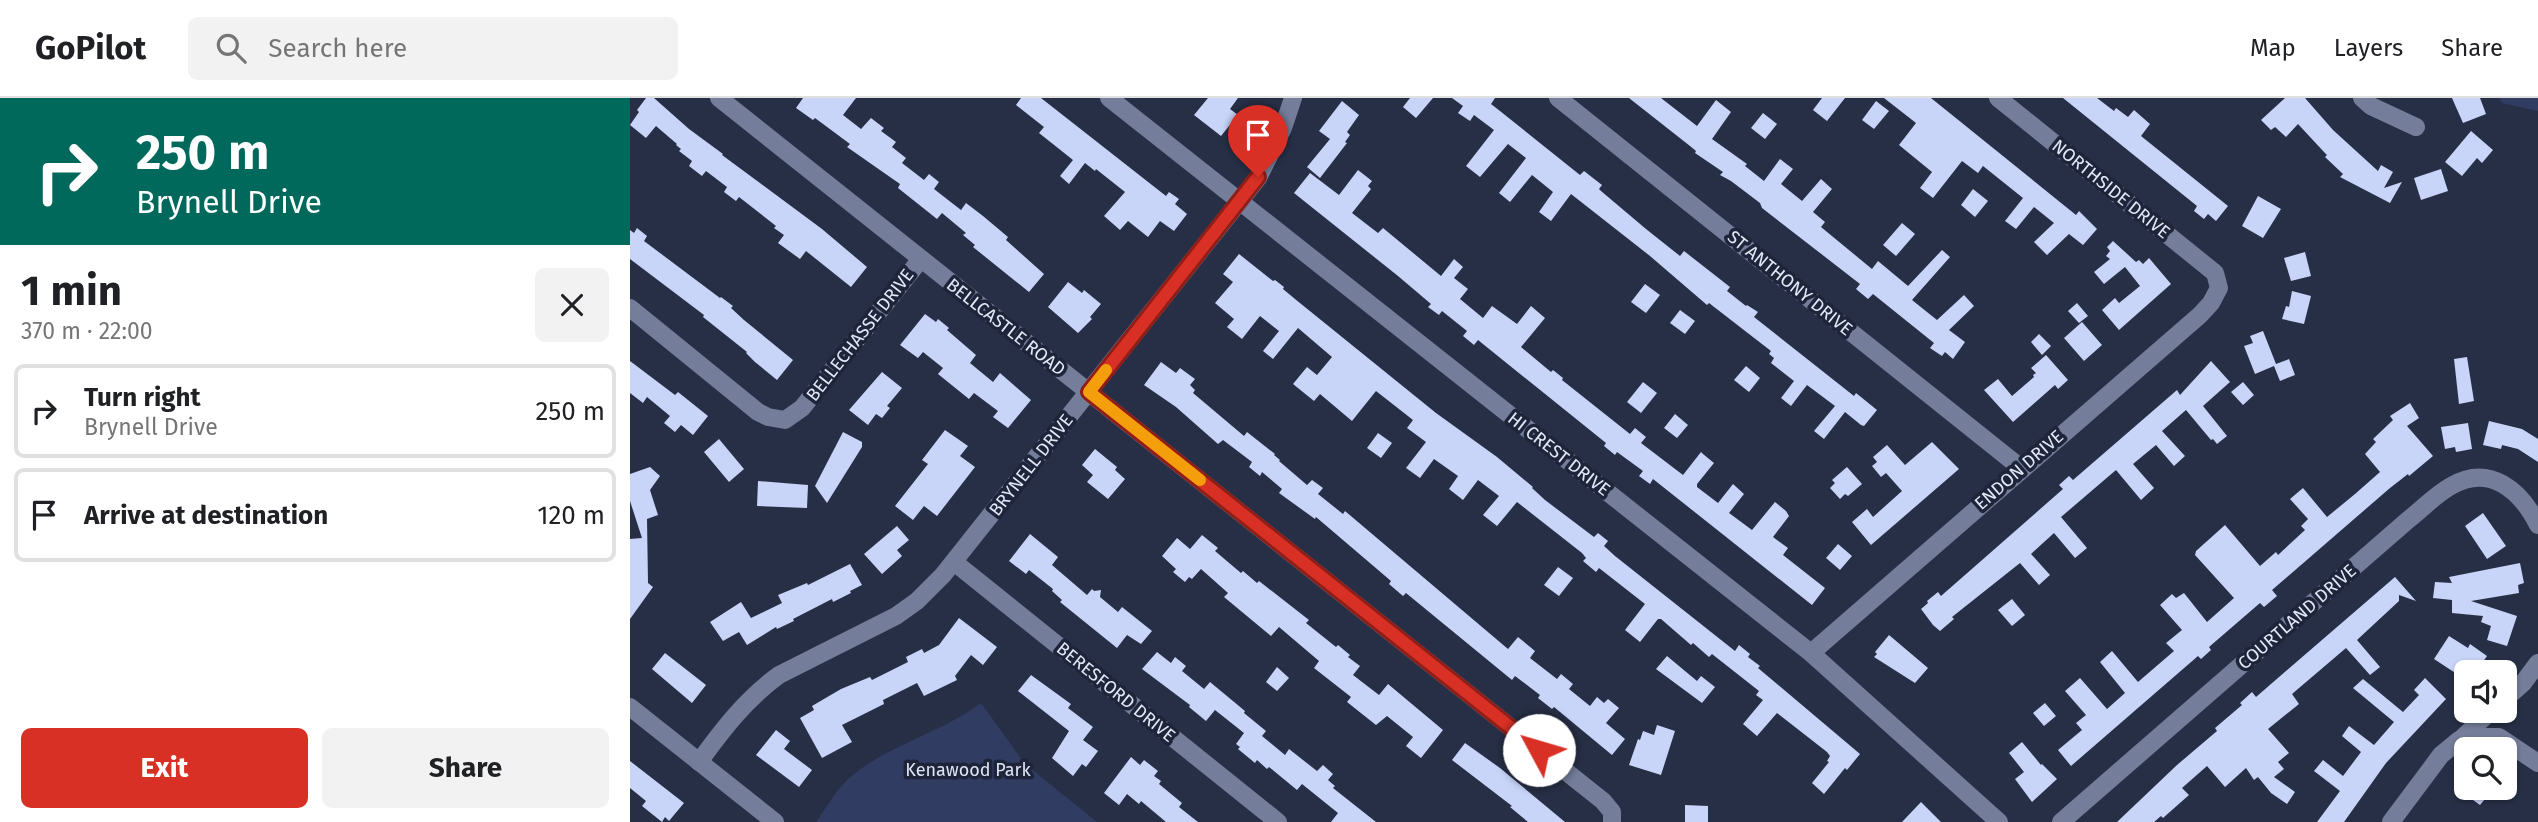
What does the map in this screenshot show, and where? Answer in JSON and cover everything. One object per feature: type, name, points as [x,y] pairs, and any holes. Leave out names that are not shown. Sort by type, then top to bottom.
[{"type":"street","name":"BELLCASTLE ROAD","points":[[719,98],[1603,801],[1612,812],[1612,822]]},
{"type":"street","name":"HI CREST DRIVE","points":[[1110,98],[1811,653],[1999,822]]},
{"type":"street","name":"BRYNELL DRIVE","points":[[699,762],[743,705],[761,688],[779,675],[896,615],[916,601],[954,562],[1258,177],[1272,153],[1293,98]]},
{"type":"street","name":"ST ANTHONY DRIVE","points":[[1558,98],[2021,468]]},
{"type":"street","name":"NORTHSIDE DRIVE","points":[[1998,98],[2215,273],[2219,283]]},
{"type":"street","points":[[2362,98],[2371,106],[2416,127]]},
{"type":"street","name":"BELLECHASSE DRIVE","points":[[630,308],[758,412],[785,420],[802,408],[921,259]]},
{"type":"street","name":"ENDON DRIVE","points":[[1811,653],[2200,315],[2217,295],[2219,283]]},
{"type":"street","name":"COURTLAND DRIVE","points":[[2061,822],[2408,520],[2450,487],[2476,478],[2503,484],[2518,493],[2538,525]]},
{"type":"street","name":"BERESFORD DRIVE","points":[[954,562],[1278,822]]},
{"type":"street","points":[[2517,688],[2538,663]]},
{"type":"street","points":[[630,707],[775,822]]},
{"type":"street","points":[[2462,737],[2478,723]]},
{"type":"street","points":[[2391,822],[2441,755],[2454,744]]},
{"type":"street","points":[[2517,749],[2538,763]]},
{"type":"green space","points":[[2500,98],[2538,98],[2538,111],[2502,103]]},
{"type":"green space","name":"Kenawood Park","points":[[981,703],[1025,764],[1097,822],[816,822],[842,785],[853,775],[883,755],[949,723]]},
{"type":"building","points":[[646,98],[654,98],[689,129],[822,229],[867,267],[851,287],[806,251],[800,259],[778,243],[784,235],[774,228],[776,226],[739,197],[736,201],[724,192],[727,187],[706,171],[702,176],[689,166],[692,161],[656,126],[646,138],[630,125]]},
{"type":"building","points":[[803,98],[856,98],[843,115],[861,129],[871,118],[884,128],[881,131],[896,142],[892,147],[906,158],[902,163],[924,180],[929,174],[939,182],[934,189],[961,210],[966,203],[983,216],[1044,274],[1029,292],[973,247],[975,245],[963,235],[966,233],[942,213],[937,219],[898,188],[900,184],[847,147],[850,144],[815,118],[813,120],[796,108]]},
{"type":"building","points":[[1021,98],[1041,98],[1166,196],[1169,192],[1179,199],[1175,204],[1187,214],[1174,231],[1160,221],[1148,237],[1128,221],[1120,230],[1104,216],[1125,192],[1085,163],[1069,184],[1060,176],[1073,160],[1039,133],[1044,127],[1016,105]]},
{"type":"building","points":[[1208,98],[1238,98],[1230,109],[1238,115],[1221,136],[1194,115]]},
{"type":"building","points":[[1410,98],[1433,98],[1416,118],[1403,107]]},
{"type":"building","points":[[1452,98],[1495,98],[1491,104],[1580,175],[1584,171],[1602,185],[1599,189],[1646,229],[1680,256],[1684,251],[1730,287],[1727,291],[1758,312],[1754,317],[1854,396],[1856,393],[1877,410],[1864,426],[1845,412],[1824,439],[1814,431],[1835,406],[1807,385],[1791,406],[1781,398],[1794,381],[1771,363],[1774,358],[1769,354],[1771,351],[1709,303],[1707,305],[1571,194],[1551,221],[1539,212],[1553,192],[1532,175],[1510,202],[1499,193],[1526,158],[1508,144],[1480,177],[1466,166],[1494,130],[1474,115],[1470,121],[1458,113],[1463,106]]},
{"type":"building","points":[[1629,98],[1661,98],[1697,126],[1716,100],[1731,112],[1712,139],[1747,164],[1745,166],[1764,181],[1780,159],[1793,169],[1781,184],[1802,201],[1821,179],[1832,189],[1813,212],[1825,222],[1821,227],[1872,269],[1878,261],[1908,286],[1942,250],[1950,257],[1912,300],[1937,320],[1964,295],[1974,306],[1949,330],[1965,342],[1953,359],[1945,352],[1942,356],[1930,348],[1934,343],[1873,294],[1868,299],[1856,289],[1860,284],[1762,208],[1760,203],[1720,175],[1723,172],[1695,153],[1696,151]]},
{"type":"building","points":[[1822,98],[1845,98],[1827,121],[1813,110]]},
{"type":"building","points":[[1884,98],[1931,98],[2076,215],[2079,211],[2097,229],[2083,245],[2069,234],[2047,255],[2034,242],[2054,223],[2034,207],[2016,229],[2005,221],[2023,198],[1983,166],[1978,173],[1962,161],[1933,198],[1920,188],[1932,172],[1899,145],[1916,123]]},
{"type":"building","points":[[2063,98],[2097,98],[2114,111],[2116,108],[2128,117],[2134,110],[2150,124],[2141,136],[2228,206],[2216,221],[2208,214],[2204,219],[2194,211],[2197,206]]},
{"type":"building","points":[[2285,98],[2305,98],[2333,130],[2378,171],[2381,165],[2393,172],[2384,188],[2402,182],[2390,203],[2340,177],[2343,174],[2298,124],[2286,137],[2275,127],[2271,130],[2261,120]]},
{"type":"building","points":[[2452,98],[2480,98],[2486,114],[2463,123]]},
{"type":"building","points":[[1342,101],[1359,115],[1347,132],[1350,135],[1345,142],[1347,143],[1320,178],[1307,167],[1330,139],[1319,131]]},
{"type":"building","points":[[1876,101],[1889,111],[1874,129],[1862,120]]},
{"type":"building","points":[[1763,113],[1777,124],[1765,139],[1751,128]]},
{"type":"building","points":[[2471,131],[2493,150],[2482,163],[2477,158],[2462,176],[2445,162]]},
{"type":"building","points":[[2441,169],[2448,191],[2421,200],[2414,178]]},
{"type":"building","points":[[1358,170],[1372,181],[1368,186],[1371,189],[1352,213],[1378,233],[1383,228],[1441,276],[1454,259],[1463,267],[1454,278],[1468,289],[1460,299],[1483,318],[1492,306],[1517,324],[1531,306],[1545,318],[1521,347],[1551,372],[1553,370],[1630,434],[1635,428],[1646,437],[1641,443],[1683,475],[1701,452],[1714,463],[1697,487],[1718,503],[1733,484],[1744,494],[1729,513],[1752,530],[1775,502],[1786,511],[1789,516],[1773,537],[1788,548],[1783,555],[1825,588],[1812,605],[1653,479],[1650,484],[1639,476],[1643,471],[1617,452],[1615,455],[1604,446],[1606,443],[1478,340],[1474,345],[1463,336],[1467,331],[1442,311],[1439,315],[1428,307],[1431,304],[1294,193],[1310,173],[1339,195]]},
{"type":"building","points":[[1973,189],[1988,201],[1975,217],[1961,205]]},
{"type":"building","points":[[2258,196],[2281,209],[2263,238],[2242,226]]},
{"type":"building","points":[[1902,223],[1915,234],[1896,256],[1883,245]]},
{"type":"building","points":[[637,228],[647,236],[644,241],[733,306],[731,308],[744,320],[793,360],[777,380],[703,317],[704,315],[630,259],[630,230],[634,233]]},
{"type":"building","points":[[2113,241],[2136,262],[2139,260],[2143,264],[2149,258],[2171,284],[2119,330],[2102,310],[2115,298],[2119,303],[2140,286],[2125,267],[2104,284],[2094,272],[2110,259],[2106,256],[2110,251],[2107,247]]},
{"type":"building","points":[[2305,252],[2311,276],[2291,281],[2284,258]]},
{"type":"building","points":[[1239,254],[1284,287],[1295,299],[1436,413],[1497,457],[1545,500],[1594,537],[1598,533],[1608,541],[1604,546],[1615,556],[1735,651],[1739,645],[1750,654],[1748,657],[1760,666],[1758,668],[1860,754],[1847,770],[1845,768],[1824,794],[1812,783],[1829,762],[1827,761],[1830,756],[1827,752],[1777,713],[1757,736],[1743,724],[1763,700],[1756,695],[1759,691],[1712,654],[1709,657],[1693,643],[1691,645],[1661,619],[1658,619],[1640,642],[1625,630],[1645,604],[1599,568],[1596,572],[1583,561],[1586,558],[1582,553],[1517,502],[1497,526],[1483,515],[1499,496],[1478,480],[1463,500],[1449,489],[1458,476],[1434,459],[1420,478],[1406,468],[1426,442],[1407,428],[1413,420],[1376,391],[1352,421],[1320,394],[1314,401],[1293,384],[1307,367],[1317,375],[1332,357],[1298,328],[1273,359],[1263,351],[1279,331],[1260,316],[1242,339],[1227,327],[1234,319],[1215,303],[1233,282],[1223,274]]},
{"type":"building","points":[[1068,282],[1082,293],[1084,290],[1101,304],[1090,317],[1092,319],[1078,333],[1048,307]]},
{"type":"building","points":[[1645,284],[1660,295],[1646,313],[1631,302]]},
{"type":"building","points":[[2292,291],[2311,296],[2304,324],[2282,319],[2286,306],[2289,307]]},
{"type":"building","points":[[2077,303],[2088,316],[2079,323],[2068,311]]},
{"type":"building","points":[[1680,310],[1695,321],[1685,334],[1670,323]]},
{"type":"building","points":[[925,314],[936,322],[938,319],[976,355],[970,363],[993,382],[1000,373],[1031,400],[1008,428],[993,417],[998,411],[974,393],[969,399],[938,374],[943,368],[923,352],[918,358],[900,345]]},
{"type":"building","points":[[2082,322],[2102,345],[2084,361],[2064,338]]},
{"type":"building","points":[[2263,331],[2276,364],[2289,359],[2295,375],[2280,381],[2274,366],[2255,374],[2244,346],[2253,343],[2250,336]]},
{"type":"building","points":[[2039,334],[2051,346],[2042,355],[2031,342]]},
{"type":"building","points":[[2046,355],[2068,380],[2058,389],[2055,385],[2013,422],[1984,390],[1998,379],[2012,396],[2034,377],[2036,373],[2031,368]]},
{"type":"building","points":[[2467,357],[2474,401],[2459,404],[2454,359]]},
{"type":"building","points":[[630,361],[675,395],[678,392],[708,416],[693,435],[681,425],[675,432],[664,423],[670,416],[647,397],[643,403],[630,393]]},
{"type":"building","points":[[2211,361],[2230,382],[2203,406],[2227,436],[2217,444],[2186,410],[2162,431],[2185,456],[2174,466],[2156,445],[2133,464],[2154,488],[2141,500],[2116,470],[2061,517],[2087,548],[2075,558],[2054,533],[2031,554],[2050,575],[2039,585],[2020,563],[1952,617],[1954,619],[1940,631],[1933,625],[1921,609],[1927,601],[1938,592],[1941,596],[2063,489],[2059,485],[2069,476],[2073,480],[2177,390],[2180,395]]},
{"type":"building","points":[[1161,362],[1176,373],[1180,368],[1195,379],[1190,385],[1195,390],[1193,393],[1244,436],[1247,432],[1275,454],[1279,461],[1307,485],[1312,480],[1323,488],[1318,494],[1343,514],[1345,511],[1508,649],[1518,637],[1535,651],[1530,658],[1557,679],[1561,674],[1573,684],[1569,689],[1590,706],[1597,697],[1604,703],[1608,699],[1619,708],[1606,723],[1625,739],[1612,755],[1554,707],[1552,709],[1538,698],[1540,695],[1515,676],[1512,680],[1406,593],[1403,596],[1389,584],[1391,581],[1316,517],[1315,519],[1279,493],[1282,489],[1262,472],[1260,476],[1249,467],[1252,462],[1223,440],[1218,444],[1176,407],[1144,385]]},
{"type":"building","points":[[1746,366],[1760,378],[1749,392],[1734,380]]},
{"type":"building","points":[[882,372],[902,388],[887,406],[890,408],[882,418],[876,414],[868,425],[849,410]]},
{"type":"building","points":[[1643,382],[1657,393],[1641,413],[1627,402]]},
{"type":"building","points":[[2243,382],[2254,395],[2243,405],[2231,392]]},
{"type":"building","points":[[2410,403],[2419,418],[2407,426],[2433,456],[2390,488],[2272,590],[2277,596],[2264,607],[2260,603],[2209,647],[2211,650],[2201,659],[2198,656],[2071,766],[2058,750],[2082,730],[2076,723],[2086,715],[2065,691],[2080,678],[2107,709],[2125,693],[2100,662],[2112,651],[2138,682],[2174,651],[2166,643],[2182,630],[2160,605],[2172,594],[2176,598],[2184,593],[2207,622],[2234,598],[2195,555],[2196,551],[2225,525],[2260,566],[2276,552],[2278,555],[2305,530],[2301,526],[2308,519],[2290,499],[2303,488],[2327,517],[2380,472],[2365,454],[2376,442],[2373,439],[2393,420],[2390,416]]},
{"type":"building","points":[[1675,414],[1688,425],[1677,438],[1664,428]]},
{"type":"building","points":[[2489,421],[2522,429],[2538,439],[2538,462],[2518,449],[2502,445],[2501,449],[2483,445]]},
{"type":"building","points":[[2468,423],[2472,449],[2456,452],[2455,447],[2445,449],[2441,427]]},
{"type":"building","points":[[945,430],[968,446],[960,456],[975,467],[937,516],[924,506],[913,520],[895,506],[928,464],[922,460]]},
{"type":"building","points":[[843,432],[862,442],[862,447],[827,503],[815,486]]},
{"type":"building","points":[[1378,433],[1392,443],[1381,458],[1367,448]]},
{"type":"building","points":[[719,439],[744,469],[729,482],[704,452]]},
{"type":"building","points":[[1932,442],[1959,469],[1871,545],[1852,522],[1867,509],[1873,517],[1902,491],[1886,473],[1881,477],[1872,466],[1877,462],[1873,457],[1887,445],[1905,465]]},
{"type":"building","points":[[1095,449],[1117,467],[1115,470],[1125,479],[1108,499],[1087,482],[1093,475],[1082,465]]},
{"type":"building","points":[[650,467],[660,476],[650,490],[658,515],[647,519],[648,583],[653,587],[630,619],[630,539],[642,538],[630,501],[630,474]]},
{"type":"building","points":[[1847,467],[1862,484],[1840,499],[1830,488],[1835,483],[1832,480]]},
{"type":"building","points":[[758,481],[808,485],[807,508],[757,506]]},
{"type":"building","points":[[2483,513],[2506,546],[2487,559],[2465,526]]},
{"type":"building","points":[[897,526],[909,540],[897,550],[902,556],[882,574],[864,554]]},
{"type":"building","points":[[1030,534],[1058,557],[1052,565],[1087,595],[1092,589],[1101,590],[1100,597],[1118,612],[1122,607],[1152,631],[1141,644],[1127,635],[1117,648],[1060,602],[1062,600],[1053,589],[1029,570],[1026,574],[1009,561]]},
{"type":"building","points":[[1202,535],[1218,548],[1215,551],[1241,573],[1243,571],[1257,583],[1259,581],[1309,620],[1306,623],[1350,655],[1348,657],[1360,666],[1353,675],[1379,695],[1388,684],[1443,730],[1421,758],[1406,746],[1413,737],[1387,716],[1376,725],[1347,702],[1351,697],[1314,668],[1319,661],[1279,627],[1271,636],[1224,597],[1228,593],[1201,569],[1185,582],[1173,572],[1176,569],[1162,556],[1177,538],[1190,549]]},
{"type":"building","points":[[1838,544],[1852,556],[1840,570],[1826,558]]},
{"type":"building","points":[[2520,563],[2524,583],[2518,585],[2519,593],[2471,601],[2517,616],[2507,646],[2487,640],[2491,626],[2481,622],[2483,616],[2452,613],[2452,600],[2433,598],[2435,582],[2452,583],[2449,577]]},
{"type":"building","points":[[850,564],[862,585],[833,602],[832,599],[793,619],[794,621],[777,629],[776,627],[747,645],[739,632],[723,641],[710,622],[741,602],[751,618],[782,603],[778,595],[807,583],[808,585]]},
{"type":"building","points":[[1558,567],[1573,578],[1559,596],[1544,585]]},
{"type":"building","points":[[2395,577],[2416,601],[2399,595],[2399,601],[2357,640],[2380,667],[2370,675],[2346,648],[2292,694],[2299,704],[2268,729],[2289,753],[2278,762],[2284,769],[2274,777],[2295,792],[2287,804],[2271,793],[2258,777],[2254,780],[2246,768],[2225,787],[2207,766],[2182,788],[2189,795],[2163,818],[2161,816],[2154,822],[2117,822],[2217,731],[2215,728],[2242,705],[2240,703],[2252,692],[2256,697]]},
{"type":"building","points":[[2012,599],[2025,615],[2012,626],[1998,610]]},
{"type":"building","points":[[959,618],[997,647],[983,665],[971,655],[955,676],[957,680],[924,696],[917,683],[883,700],[884,704],[842,725],[852,742],[822,758],[800,718],[814,710],[812,706],[841,689],[870,677],[872,680],[908,662],[906,657],[922,649],[924,653],[939,645]]},
{"type":"building","points":[[1889,635],[1928,668],[1915,683],[1874,657]]},
{"type":"building","points":[[2449,636],[2468,648],[2470,644],[2487,656],[2484,660],[2454,660],[2454,672],[2434,659]]},
{"type":"building","points":[[1157,652],[1171,663],[1175,657],[1186,666],[1182,671],[1204,689],[1210,682],[1266,731],[1262,736],[1285,755],[1289,749],[1317,771],[1323,765],[1333,774],[1328,780],[1335,786],[1333,788],[1376,822],[1331,822],[1338,813],[1302,784],[1297,790],[1269,767],[1267,769],[1257,760],[1255,763],[1238,749],[1240,747],[1236,744],[1244,733],[1215,710],[1206,721],[1189,707],[1190,705],[1142,669]]},
{"type":"building","points":[[665,653],[706,685],[692,703],[652,669]]},
{"type":"building","points":[[1667,656],[1697,681],[1701,676],[1715,687],[1702,703],[1656,669]]},
{"type":"building","points":[[1277,667],[1289,678],[1277,691],[1266,682]]},
{"type":"building","points":[[1031,675],[1071,704],[1068,708],[1093,727],[1083,740],[1098,751],[1086,767],[1082,764],[1073,776],[1052,758],[1069,731],[1018,691]]},
{"type":"building","points":[[2425,678],[2446,699],[2386,763],[2344,822],[2317,822],[2340,791],[2314,771],[2323,760],[2343,776],[2361,752],[2342,736],[2349,726],[2374,745],[2394,722],[2353,688],[2363,679],[2403,712],[2419,695],[2414,690]]},
{"type":"building","points":[[2045,703],[2056,716],[2044,726],[2033,713]]},
{"type":"building","points":[[1657,725],[1675,731],[1661,775],[1629,765],[1643,731],[1654,735]]},
{"type":"building","points":[[776,730],[790,741],[784,749],[812,770],[799,787],[756,755]]},
{"type":"building","points":[[2022,742],[2057,779],[2032,802],[2015,779],[2024,772],[2009,753]]},
{"type":"building","points":[[1465,743],[1565,822],[1528,822],[1510,807],[1512,806],[1452,760]]},
{"type":"building","points":[[1131,757],[1140,765],[1144,760],[1158,771],[1154,776],[1161,781],[1159,784],[1182,803],[1179,807],[1198,822],[1166,822],[1141,801],[1139,804],[1127,794],[1119,805],[1104,793]]},
{"type":"building","points":[[630,761],[684,803],[669,821],[665,817],[662,822],[642,806],[646,801],[630,788]]},
{"type":"building","points":[[1921,802],[1941,822],[1902,822]]},
{"type":"building","points":[[1685,805],[1708,806],[1708,822],[1685,822]]},
{"type":"slow traffic","points":[[1106,370],[1089,392],[1200,480]]},
{"type":"route","points":[[1258,177],[1089,392],[1539,750]]}]
